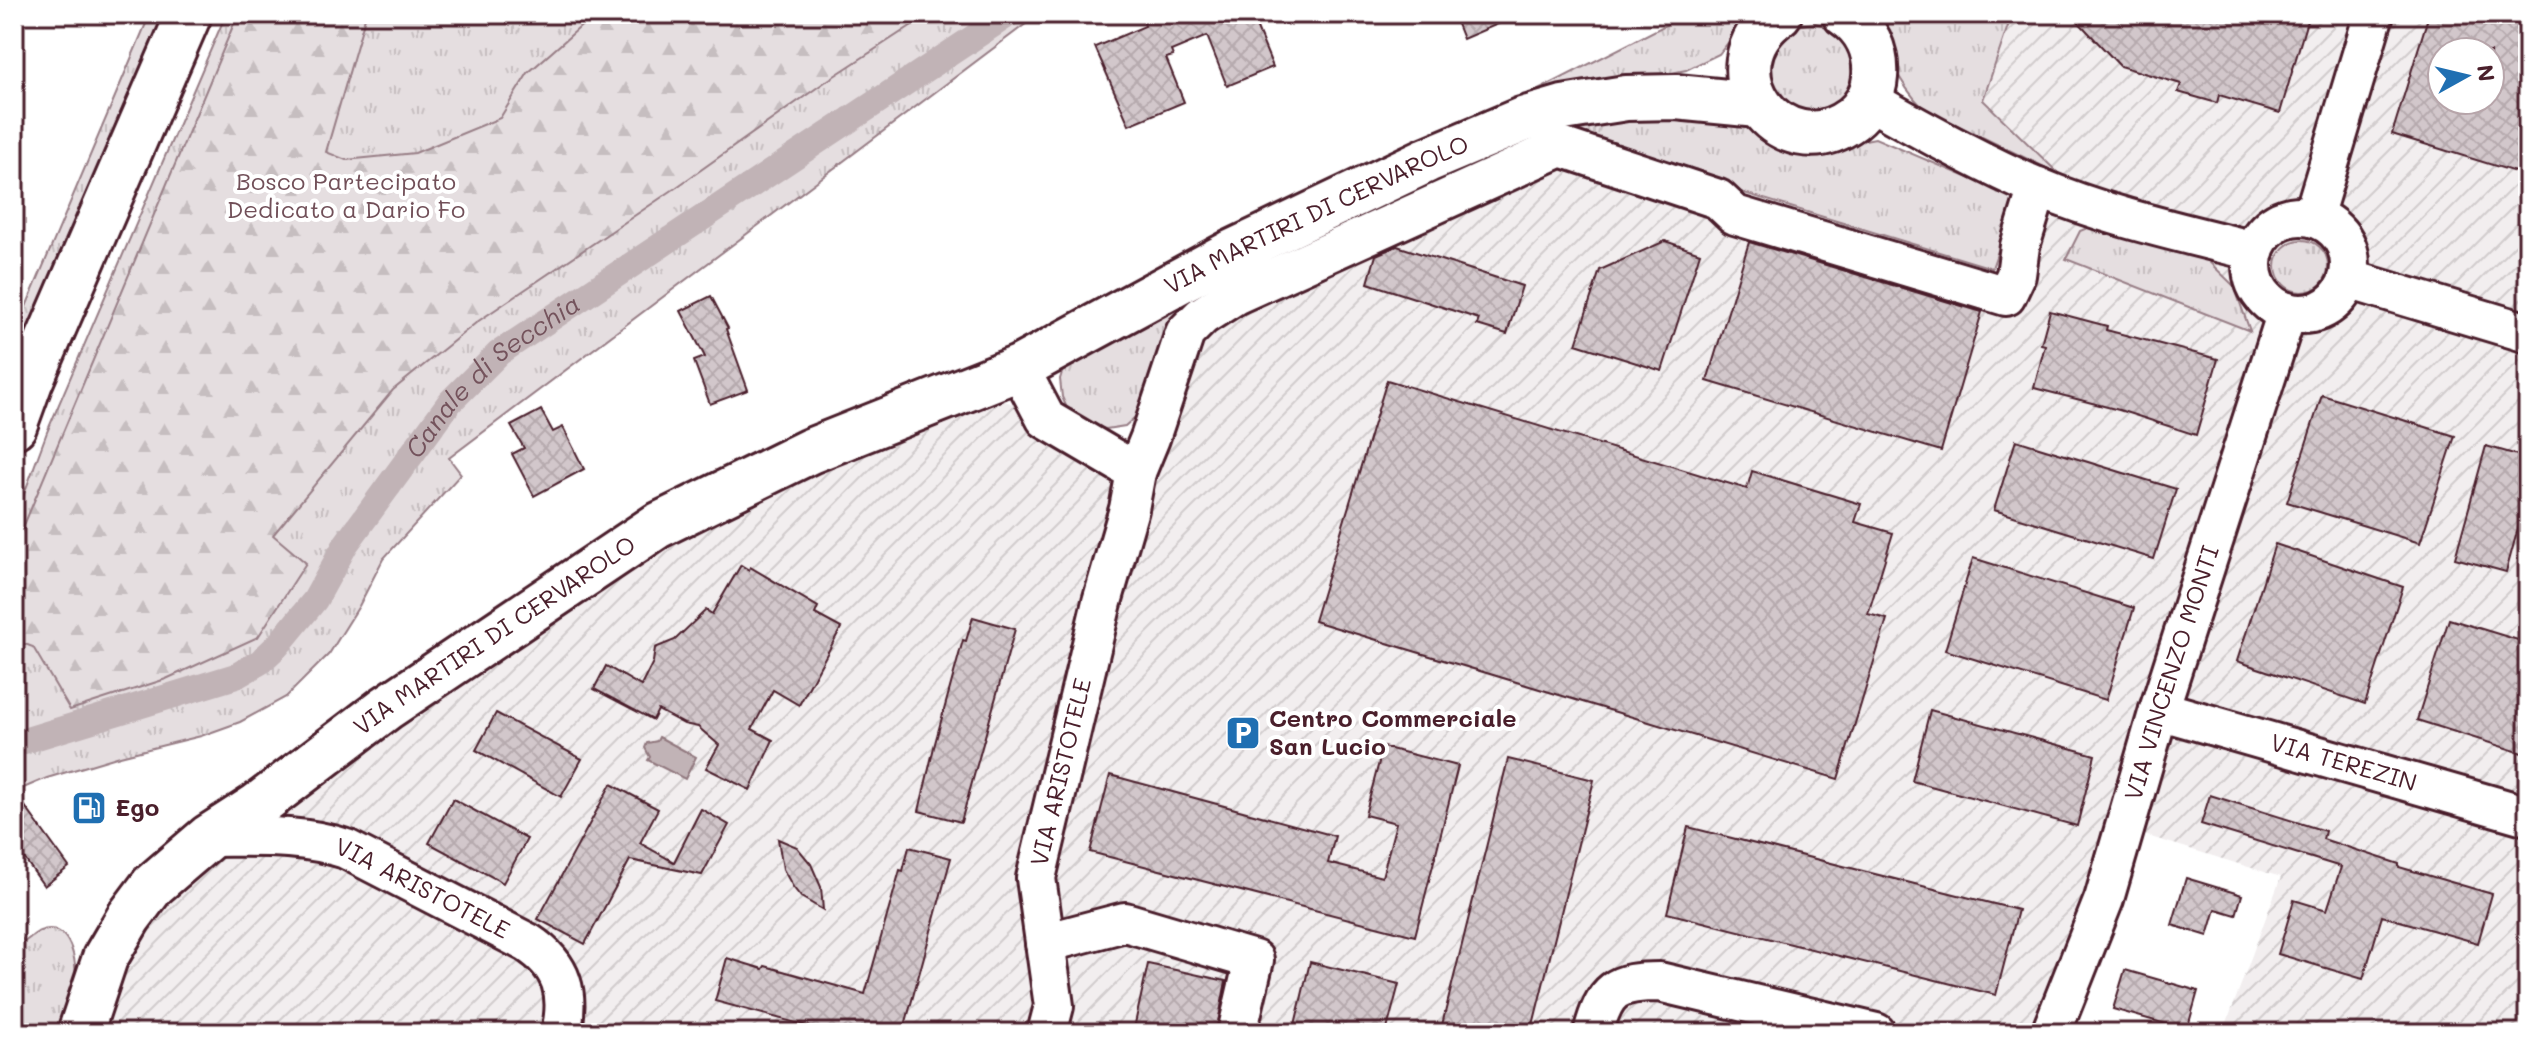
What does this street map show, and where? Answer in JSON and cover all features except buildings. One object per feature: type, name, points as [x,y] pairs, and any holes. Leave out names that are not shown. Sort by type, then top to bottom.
[{"type":"main road","points":[[14,426],[30,382],[189,14]]},
{"type":"main road","points":[[1779,14],[1757,36],[1750,51],[1748,79],[1758,105],[1771,119],[1787,129],[1806,133],[1825,133],[1842,126],[1869,100],[1876,63],[1871,44],[1847,14]]},
{"type":"main road","name":"VIA MARTIRI DI CERVAROLO","points":[[1626,98],[1707,70],[1750,51]]},
{"type":"main road","name":"VIA MARTIRI DI CERVAROLO","points":[[80,1033],[105,958],[129,917],[153,885],[209,837],[257,806],[386,708],[657,526],[810,451],[1019,368],[1231,253],[1427,160],[1522,120],[1563,108],[1626,98],[1676,97],[1758,105]]},
{"type":"street","points":[[2313,217],[2374,14]]},
{"type":"street","points":[[1869,100],[2038,187],[2137,219],[2254,251]]},
{"type":"street","name":"VIA MARTIRI DI CERVAROLO","points":[[1102,602],[1129,509],[1136,472],[1185,333],[1202,316],[1249,289],[1561,147],[1718,199],[1735,215],[2006,296],[2016,275],[2020,246],[2038,187]]},
{"type":"street","points":[[2313,217],[2327,223],[2339,234],[2347,248],[2350,263],[2348,279],[2331,304],[2317,312],[2287,312],[2273,306],[2254,282],[2254,251],[2260,237],[2283,219],[2313,217]]},
{"type":"street","points":[[2348,279],[2528,333]]},
{"type":"street","name":"VIA VINCENZO MONTI","points":[[2051,1033],[2104,899],[2159,710],[2287,312]]},
{"type":"street","points":[[1019,368],[1046,419],[1136,472]]},
{"type":"street","name":"VIA ARISTOTELE","points":[[1047,1033],[1054,1006],[1036,878],[1102,602]]},
{"type":"street","name":"VIA TEREZIN","points":[[2159,710],[2528,816]]},
{"type":"street","name":"VIA ARISTOTELE","points":[[209,837],[280,837],[333,844],[528,943],[554,964],[559,976],[565,1007],[561,1033]]},
{"type":"street","points":[[1045,943],[1125,922],[1254,960],[1237,1033]]},
{"type":"street","points":[[1593,1033],[1598,1014],[1612,991],[1636,982],[1659,982],[1876,1033]]},
{"type":"shaded area","points":[[2012,14],[2528,14],[2528,1033],[2223,1033],[2281,877],[2125,829],[2051,1033],[102,1033],[128,952],[164,899],[217,852],[665,538],[764,485],[996,398],[1013,404],[1099,477],[1164,445],[1201,340],[1216,328],[1457,209],[1592,149],[2016,275],[2057,193],[2059,174],[1983,100]]},
{"type":"shaded area","points":[[659,737],[696,757],[685,779],[648,760],[647,743],[657,741]]},
{"type":"green space","points":[[150,14],[169,14],[14,377],[14,335]]},
{"type":"green space","name":"Bosco Partecipato Dedicato a Dario Fo","points":[[226,14],[1039,14],[449,458],[461,474],[383,559],[329,654],[286,697],[240,722],[201,736],[120,756],[47,778],[14,792],[14,521],[47,432]]},
{"type":"green space","name":"Bosco Partecipato Dedicato a Dario Fo","points":[[238,14],[366,14],[326,152],[346,160],[415,153],[500,118],[528,73],[595,14],[929,14],[477,322],[393,390],[273,535],[306,563],[258,637],[166,679],[70,710],[33,647],[14,640],[14,549]]},
{"type":"green space","points":[[1687,14],[1746,14],[1746,20],[1719,54],[1686,70],[1507,106]]},
{"type":"green space","points":[[1884,14],[2012,14],[1983,100],[2059,174],[1924,109],[1907,89],[1894,66],[1886,41]]},
{"type":"green space","points":[[1815,23],[1842,34],[1857,62],[1852,93],[1828,113],[1797,114],[1772,95],[1768,52],[1788,31]]},
{"type":"green space","points":[[1691,115],[1741,125],[1771,142],[1855,142],[1875,138],[2016,198],[1992,268],[1576,142],[1184,312],[1142,411],[1125,426],[1106,429],[1086,425],[1071,417],[1062,397],[1060,379],[1065,363],[1085,347],[1494,148],[1592,118]]},
{"type":"green space","points":[[2104,221],[2200,253],[2234,286],[2250,331],[2066,259],[2080,231]]},
{"type":"green space","points":[[2302,240],[2320,248],[2328,266],[2320,284],[2302,292],[2284,284],[2276,266],[2284,248]]},
{"type":"green space","points":[[14,927],[24,942],[38,932],[50,929],[59,931],[70,945],[75,983],[62,1033],[14,1033]]},
{"type":"waterway","name":"Canale di Secchia","points":[[14,744],[236,676],[260,662],[315,600],[346,544],[450,402],[499,353],[1009,14]]},
{"type":"place","name":"Centro Commerciale San Lucio","points":[[1243,733]]},
{"type":"place","name":"Ego","points":[[89,808]]}]
